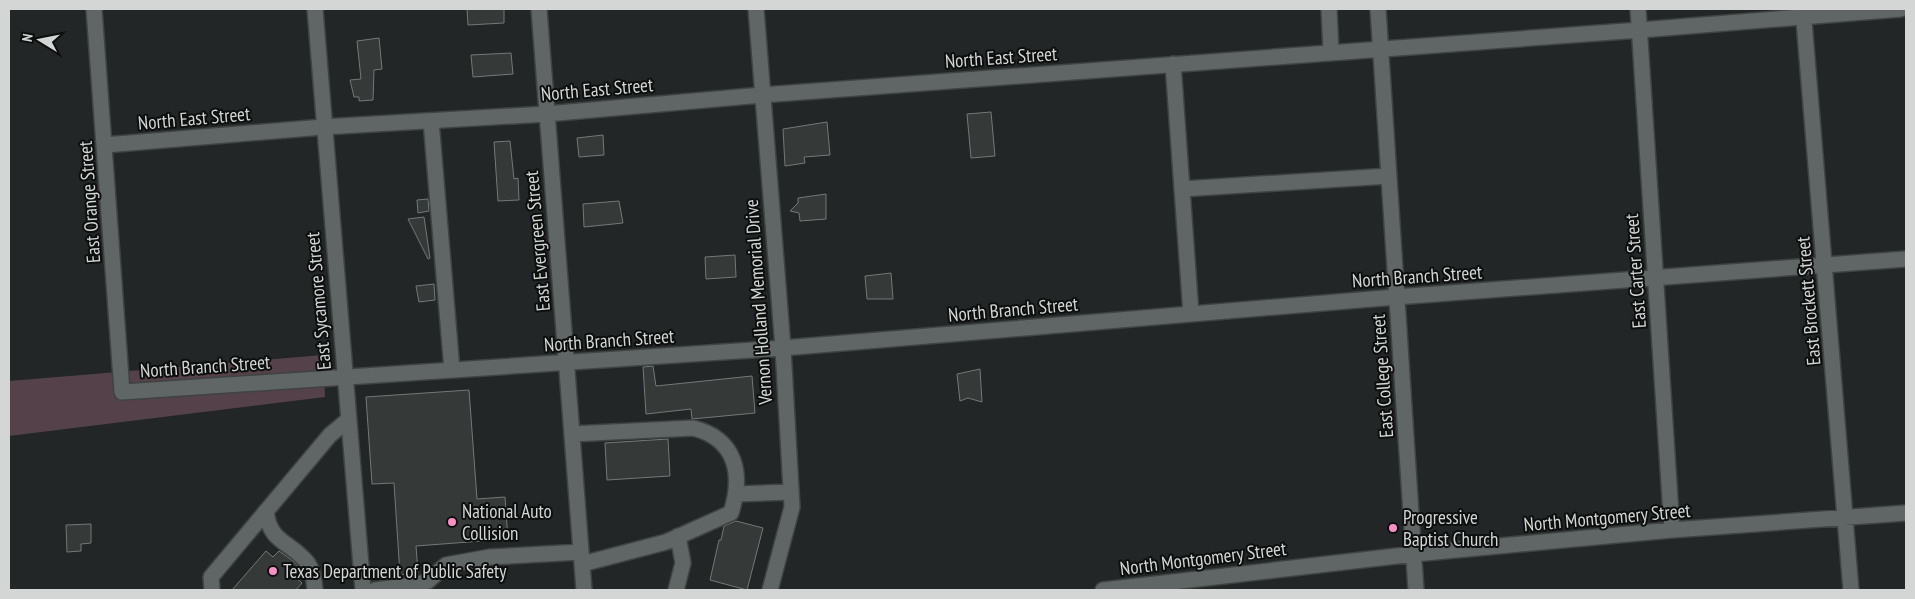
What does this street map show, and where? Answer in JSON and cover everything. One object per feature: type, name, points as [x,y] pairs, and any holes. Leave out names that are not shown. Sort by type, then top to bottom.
[{"type":"street","name":"East Orange Street","points":[[94,9],[122,392]]},
{"type":"street","name":"East Sycamore Street","points":[[315,9],[362,590]]},
{"type":"street","name":"East Evergreen Street","points":[[539,9],[584,590]]},
{"type":"street","name":"Vernon Holland Memorial Drive","points":[[756,9],[783,348],[792,507],[770,590]]},
{"type":"street","points":[[1329,9],[1331,52]]},
{"type":"street","name":"East College Street","points":[[1378,9],[1416,590]]},
{"type":"street","name":"East Carter Street","points":[[1638,9],[1672,530]]},
{"type":"street","name":"North East Street","points":[[105,145],[324,127],[546,114],[762,95],[1640,30],[1803,12],[1901,9]]},
{"type":"street","name":"East Brockett Street","points":[[1803,12],[1851,590]]},
{"type":"street","points":[[1173,64],[1191,314]]},
{"type":"street","points":[[431,121],[452,370]]},
{"type":"street","points":[[1182,189],[1389,176]]},
{"type":"street","name":"North Branch Street","points":[[122,392],[783,348],[1396,297],[1906,259]]},
{"type":"street","points":[[212,590],[211,577],[330,435],[348,420]]},
{"type":"street","points":[[375,590],[415,585],[428,581],[446,564],[490,557],[582,558],[666,542],[731,513],[737,494],[738,477],[726,445],[707,432],[693,428],[572,434]]},
{"type":"street","points":[[737,494],[791,492]]},
{"type":"street","points":[[266,511],[273,535],[306,561],[313,573],[315,590]]},
{"type":"street","name":"North Montgomery Street","points":[[1103,590],[1414,554],[1672,530],[1906,513]]},
{"type":"street","points":[[676,590],[683,564],[678,536]]},
{"type":"shaded area","points":[[323,355],[325,397],[9,436],[9,381]]},
{"type":"building","points":[[467,9],[504,9],[504,23],[468,25]]},
{"type":"building","points":[[379,38],[382,69],[374,70],[373,100],[359,101],[359,97],[354,97],[350,80],[361,79],[357,41]]},
{"type":"building","points":[[511,53],[513,74],[473,77],[471,55]]},
{"type":"building","points":[[991,112],[995,156],[971,158],[967,114]]},
{"type":"building","points":[[827,122],[830,155],[804,157],[805,163],[785,166],[783,129]]},
{"type":"building","points":[[603,135],[604,155],[579,157],[577,138]]},
{"type":"building","points":[[510,141],[514,179],[518,178],[519,200],[498,201],[494,142]]},
{"type":"building","points":[[826,194],[826,219],[800,221],[799,213],[790,211],[798,203],[798,198]]},
{"type":"building","points":[[428,199],[429,211],[418,213],[417,200]]},
{"type":"building","points":[[619,201],[623,223],[584,227],[583,204]]},
{"type":"building","points":[[424,217],[430,258],[428,259],[408,219]]},
{"type":"building","points":[[735,255],[736,277],[706,279],[705,257]]},
{"type":"building","points":[[891,273],[893,299],[867,299],[865,276]]},
{"type":"building","points":[[434,284],[435,300],[419,302],[416,286]]},
{"type":"building","points":[[653,366],[656,386],[752,376],[755,413],[692,419],[691,409],[646,414],[643,367]]},
{"type":"building","points":[[980,369],[982,402],[968,398],[960,401],[957,374]]},
{"type":"building","points":[[469,390],[477,499],[505,497],[508,539],[416,546],[418,573],[400,575],[394,483],[372,484],[366,397]]},
{"type":"building","points":[[668,439],[670,476],[607,480],[605,443]]},
{"type":"building","points":[[736,521],[763,528],[747,590],[710,580],[724,526]]},
{"type":"building","points":[[91,524],[91,543],[81,544],[81,551],[67,552],[66,525]]},
{"type":"building","name":"Texas Department of Public Safety","points":[[266,551],[273,557],[279,551],[293,561],[300,569],[294,576],[302,583],[296,590],[232,590]]},
{"type":"place","name":"National Auto Collision","points":[[452,522]]},
{"type":"place","name":"Progressive Baptist Church","points":[[1393,528]]},
{"type":"place","name":"Texas Department of Public Safety","points":[[273,571]]}]
